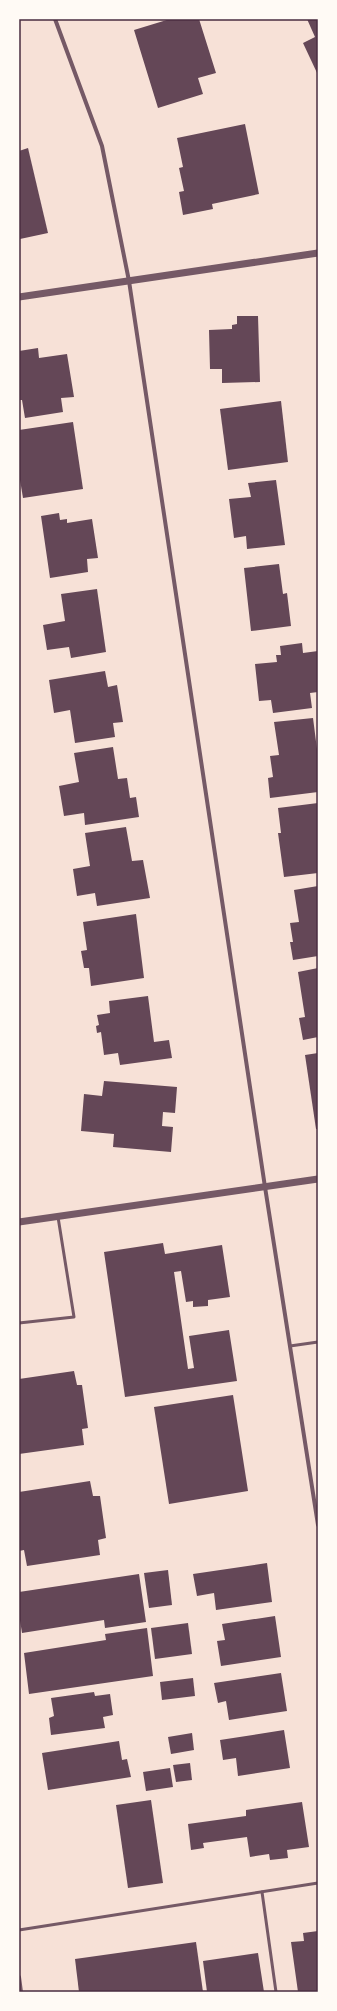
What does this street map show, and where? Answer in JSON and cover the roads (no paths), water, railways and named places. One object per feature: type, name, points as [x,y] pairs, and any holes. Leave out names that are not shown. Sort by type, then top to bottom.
[{"type":"street","points":[[55,19],[102,146],[129,281],[265,1187],[318,1525]]},
{"type":"street","points":[[19,297],[318,253]]},
{"type":"street","points":[[19,1222],[318,1179]]},
{"type":"street","points":[[19,1977],[21,1992]]},
{"type":"lane","points":[[19,1323],[74,1317],[58,1216]]},
{"type":"lane","points":[[290,1346],[318,1342]]},
{"type":"lane","points":[[19,1930],[318,1883]]},
{"type":"lane","points":[[262,1892],[276,1992]]}]
